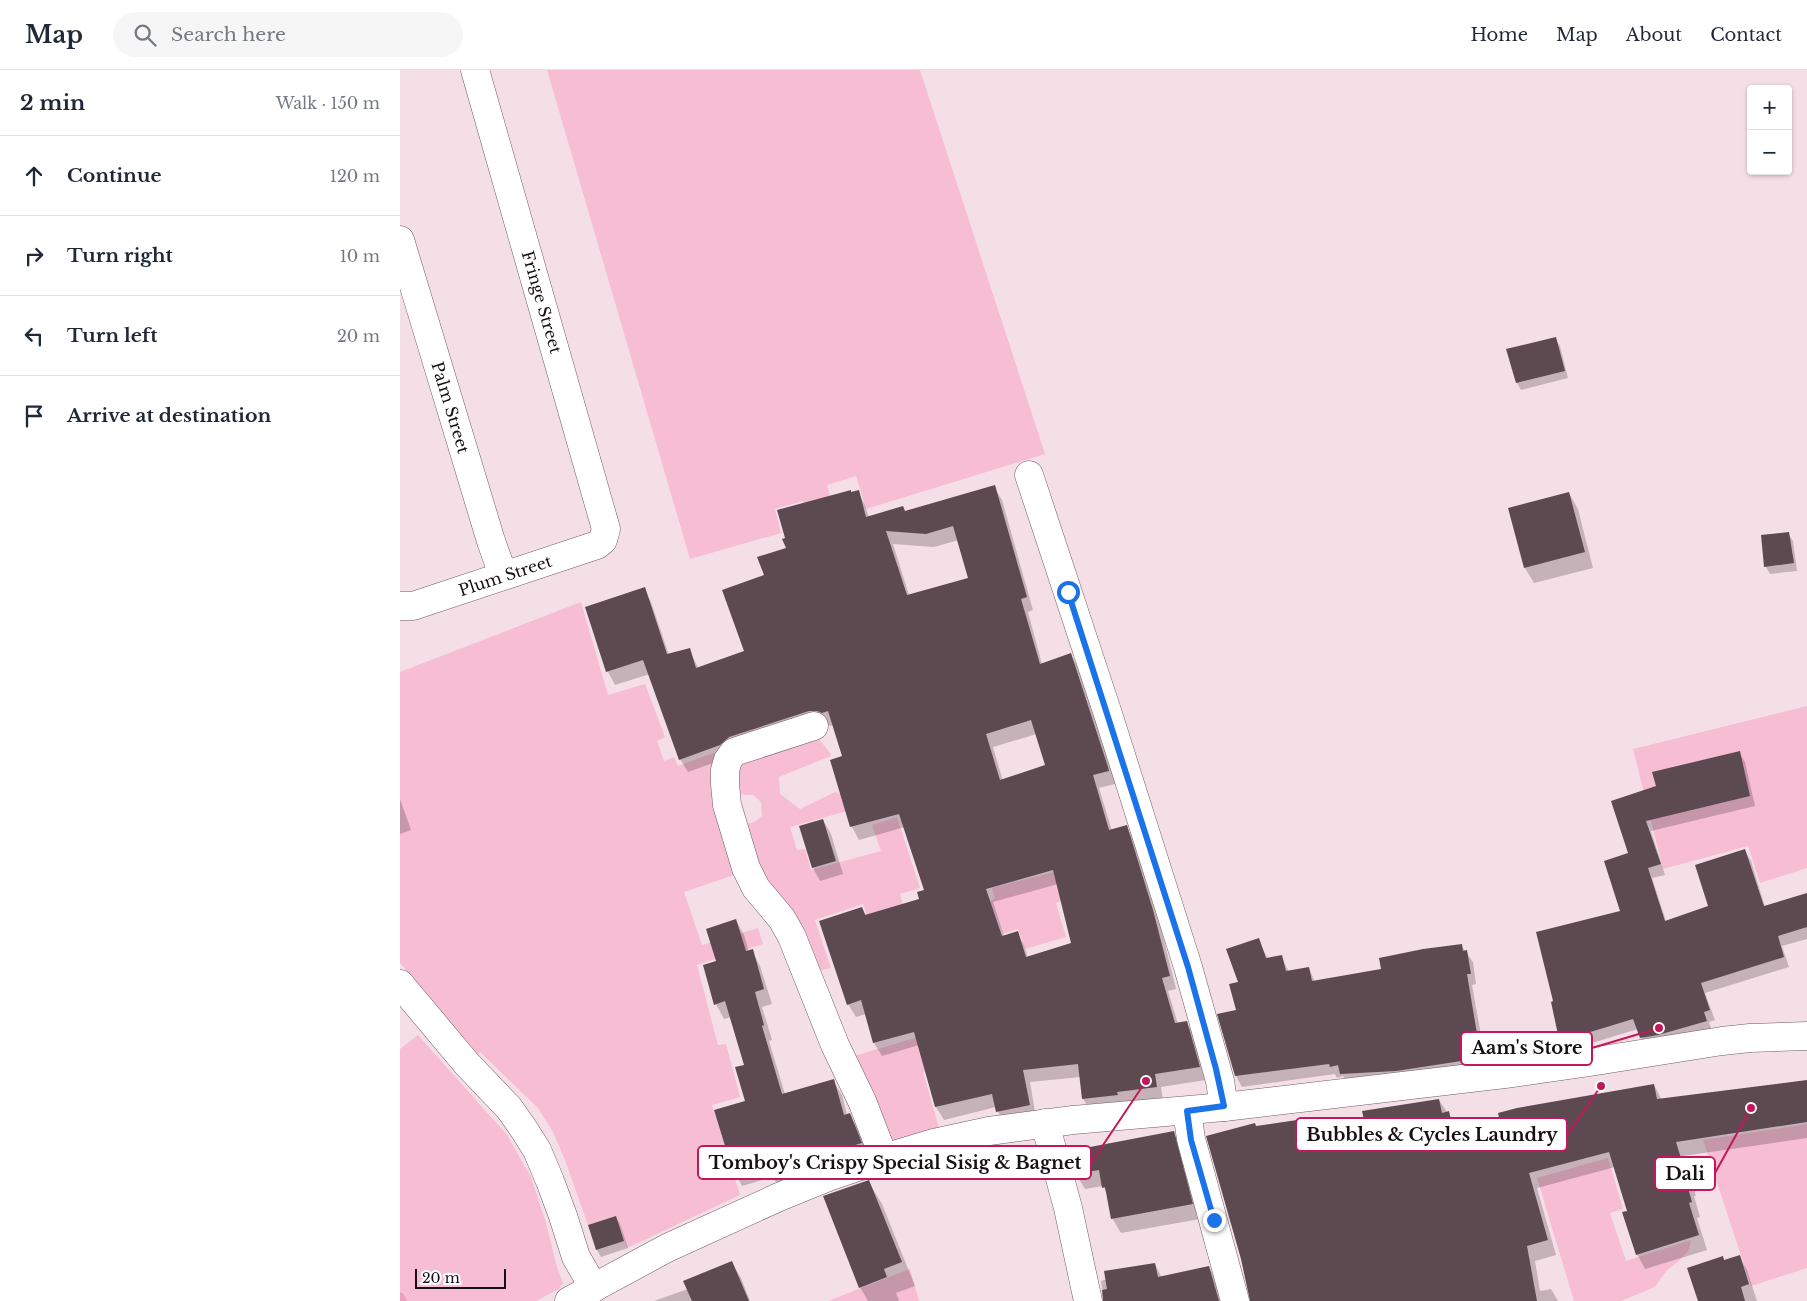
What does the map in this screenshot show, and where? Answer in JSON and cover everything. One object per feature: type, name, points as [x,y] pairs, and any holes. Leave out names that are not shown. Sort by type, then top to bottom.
[{"type":"street","name":"Fringe Street","points":[[475,70],[606,523],[606,535]]},
{"type":"street","name":"Palm Street","points":[[400,240],[503,575]]},
{"type":"street","points":[[1029,475],[1108,714],[1188,967],[1220,1081],[1224,1106]]},
{"type":"street","name":"Plum Street","points":[[400,606],[413,606],[597,545],[606,535]]},
{"type":"street","points":[[814,726],[734,752],[728,760],[725,770],[727,805],[746,868],[756,888],[782,919],[792,937],[835,1045],[862,1102],[884,1158]]},
{"type":"street","points":[[400,984],[461,1057],[509,1108],[523,1128],[537,1150],[550,1181],[576,1257],[594,1288]]},
{"type":"street","points":[[569,1301],[659,1253],[757,1206],[828,1177],[884,1158],[934,1143],[971,1135],[1045,1123],[1187,1111],[1571,1065],[1722,1041],[1758,1037],[1807,1036]]},
{"type":"street","points":[[1187,1111],[1191,1140],[1235,1301]]},
{"type":"street","points":[[1045,1123],[1068,1208],[1088,1301]]},
{"type":"shaded area","points":[[547,70],[920,70],[1045,454],[866,509],[856,476],[827,485],[836,518],[810,525],[803,501],[775,509],[781,533],[690,559]]},
{"type":"shaded area","points":[[581,602],[608,695],[645,684],[665,737],[657,741],[664,761],[674,757],[678,766],[722,750],[737,874],[684,892],[702,945],[758,928],[763,944],[697,965],[718,1045],[726,1044],[740,1097],[712,1105],[740,1195],[627,1248],[616,1216],[588,1225],[565,1160],[553,1132],[538,1108],[480,1052],[478,1055],[400,963],[400,672]]},
{"type":"shaded area","points":[[1807,706],[1807,868],[1760,883],[1748,846],[1663,869],[1633,749]]},
{"type":"shaded area","points":[[811,737],[819,739],[831,756],[779,777],[780,794],[800,809],[835,792],[840,794],[857,784],[858,808],[790,827],[797,850],[805,849],[811,870],[881,851],[872,825],[897,817],[920,888],[900,894],[907,918],[874,934],[863,904],[815,920],[831,968],[818,971],[767,891],[743,825],[754,822],[762,816],[761,802],[753,795],[743,795],[739,792],[737,770],[740,763]]},
{"type":"shaded area","points":[[1054,872],[1061,901],[1056,903],[1066,937],[1025,949],[1018,929],[1003,934],[990,901],[995,898],[992,888]]},
{"type":"shaded area","points":[[959,1025],[957,1062],[923,1072],[939,1128],[892,1141],[854,1056]]},
{"type":"shaded area","points":[[418,1035],[507,1135],[531,1177],[563,1283],[559,1289],[536,1301],[400,1301],[400,1049]]},
{"type":"shaded area","points":[[1807,1124],[1807,1268],[1751,1286],[1703,1140]]},
{"type":"shaded area","points":[[1608,1158],[1623,1209],[1610,1213],[1626,1261],[1691,1240],[1689,1250],[1666,1271],[1655,1287],[1621,1301],[1574,1301],[1537,1178]]},
{"type":"shaded area","points":[[910,1269],[919,1301],[828,1301]]},
{"type":"building","points":[[1556,337],[1565,371],[1516,383],[1506,349]]},
{"type":"building","points":[[995,485],[1027,597],[1021,599],[1040,664],[1071,653],[1109,771],[1093,775],[1109,830],[1127,825],[1153,910],[1170,976],[1162,978],[1175,1023],[1187,1021],[1200,1067],[1155,1074],[1157,1087],[1117,1092],[1118,1095],[1082,1099],[1078,1064],[1023,1070],[1030,1105],[996,1112],[992,1094],[935,1107],[914,1032],[873,1043],[861,1000],[847,1005],[819,921],[862,907],[865,915],[919,899],[917,892],[924,890],[899,814],[850,827],[830,760],[842,756],[828,711],[822,713],[809,711],[729,737],[720,745],[679,760],[643,660],[606,672],[585,607],[645,587],[667,654],[690,648],[696,668],[744,651],[722,590],[764,575],[757,557],[786,548],[782,539],[785,538],[777,510],[851,490],[851,492],[859,490],[866,517],[903,506],[905,511]],"holes":[[[953,526],[968,578],[907,595],[886,531],[926,534]],[[1031,720],[1045,765],[1000,780],[986,734]],[[1053,870],[1071,943],[1026,957],[1018,931],[1002,936],[986,889]]]},
{"type":"building","points":[[1569,492],[1585,552],[1524,568],[1508,508]]},
{"type":"building","points":[[1789,532],[1794,563],[1764,567],[1761,535]]},
{"type":"building","points":[[1740,751],[1750,796],[1646,821],[1661,864],[1648,868],[1665,921],[1708,906],[1695,865],[1745,849],[1764,906],[1807,893],[1807,927],[1778,936],[1784,957],[1701,983],[1710,1010],[1704,1012],[1707,1021],[1658,1035],[1640,1038],[1633,1019],[1587,1033],[1587,1042],[1560,1044],[1551,1002],[1553,1001],[1536,932],[1620,911],[1604,861],[1628,853],[1611,801],[1656,786],[1652,772]]},
{"type":"building","points":[[823,819],[836,861],[812,868],[799,826]]},
{"type":"building","points":[[736,919],[746,951],[753,949],[764,989],[755,992],[764,1025],[762,1026],[782,1094],[834,1079],[844,1115],[850,1113],[862,1143],[855,1145],[857,1151],[811,1167],[810,1163],[771,1177],[766,1162],[733,1172],[714,1110],[745,1101],[735,1067],[744,1065],[725,1001],[714,1005],[703,965],[716,961],[706,929]]},
{"type":"building","points":[[1259,938],[1266,958],[1282,955],[1286,971],[1309,967],[1312,981],[1381,969],[1379,958],[1423,949],[1462,944],[1463,951],[1467,950],[1471,974],[1467,974],[1481,1058],[1396,1071],[1340,1074],[1338,1065],[1330,1067],[1329,1064],[1235,1076],[1217,1014],[1236,1010],[1229,984],[1238,982],[1226,949]]},
{"type":"building","points":[[1807,1080],[1807,1122],[1676,1142],[1688,1181],[1686,1181],[1692,1202],[1689,1203],[1699,1235],[1636,1255],[1622,1212],[1627,1211],[1609,1152],[1529,1173],[1548,1240],[1527,1246],[1537,1301],[1250,1301],[1241,1259],[1206,1136],[1255,1123],[1256,1126],[1304,1119],[1306,1134],[1364,1120],[1362,1111],[1439,1099],[1442,1113],[1449,1111],[1454,1134],[1500,1122],[1498,1113],[1517,1108],[1654,1084],[1657,1099]]},
{"type":"building","points":[[1174,1131],[1193,1204],[1111,1219],[1105,1187],[1102,1188],[1099,1170],[1075,1174],[1069,1151]]},
{"type":"building","points":[[869,1180],[902,1262],[884,1269],[887,1277],[859,1288],[823,1196]]},
{"type":"building","points":[[616,1216],[624,1241],[596,1250],[588,1225]]},
{"type":"building","points":[[1740,1255],[1749,1284],[1741,1287],[1745,1301],[1698,1301],[1687,1268],[1723,1256],[1724,1260]]},
{"type":"building","points":[[732,1261],[749,1301],[692,1301],[683,1281]]},
{"type":"building","points":[[1155,1263],[1158,1277],[1209,1266],[1219,1301],[1103,1301],[1102,1290],[1107,1289],[1104,1271]]},
{"type":"waterway","points":[[400,1297],[402,1301]]},
{"type":"place","name":"Aam's Store","points":[[1659,1028]]},
{"type":"place","name":"Tomboy's Crispy Special Sisig & Bagnet","points":[[1146,1081]]},
{"type":"place","name":"Bubbles & Cycles Laundry","points":[[1601,1086]]},
{"type":"place","name":"Dali","points":[[1751,1108]]},
{"type":"route","points":[[1068,592],[1188,967],[1220,1081],[1224,1106],[1187,1111],[1188,1128],[1214,1220]]}]
